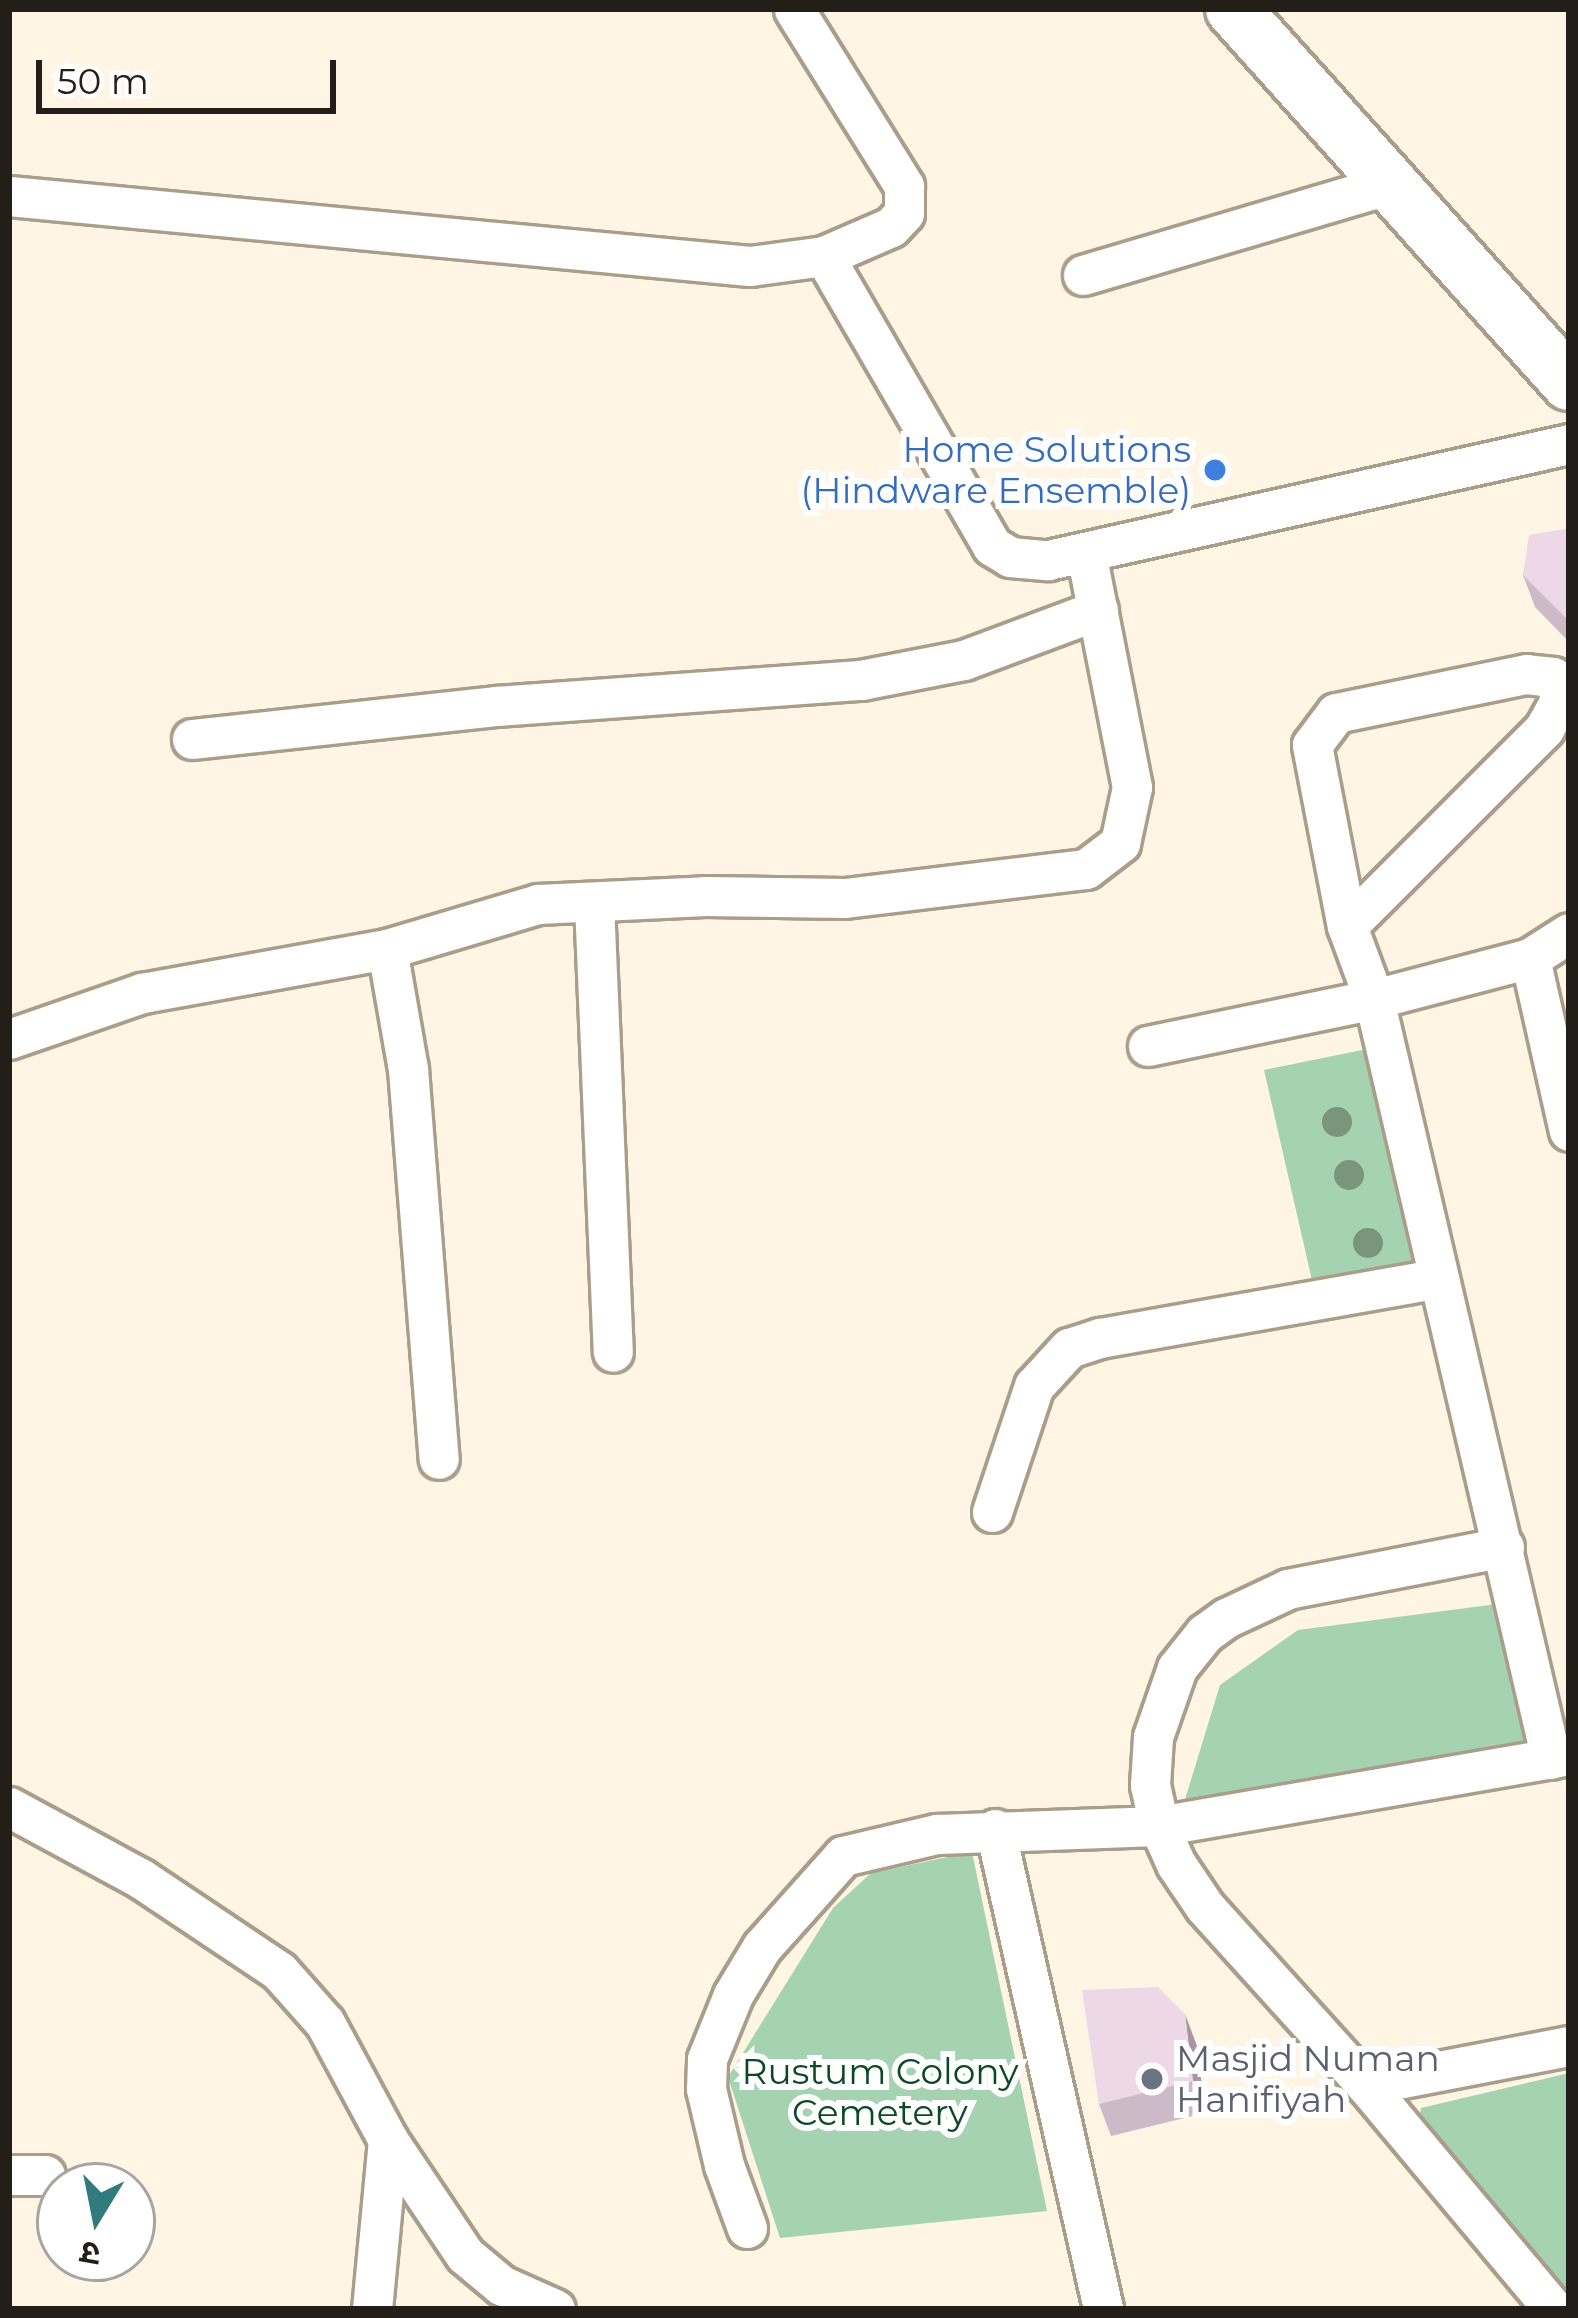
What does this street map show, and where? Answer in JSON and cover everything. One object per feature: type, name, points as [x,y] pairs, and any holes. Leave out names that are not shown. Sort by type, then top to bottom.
[{"type":"main road","points":[[1233,9],[1569,383]]},
{"type":"street","points":[[9,196],[750,266],[824,256],[891,227],[904,213],[904,186],[794,9]]},
{"type":"street","points":[[1083,275],[1391,184]]},
{"type":"street","points":[[824,256],[992,546],[1027,560],[1086,552],[1569,444]]},
{"type":"street","points":[[9,1039],[142,993],[387,949],[538,904],[705,896],[844,898],[1085,869],[1120,843],[1130,817],[1132,787],[1086,552]]},
{"type":"street","points":[[192,739],[496,706],[861,680],[964,660],[1098,610]]},
{"type":"street","points":[[747,2228],[724,2165],[705,2072],[724,2015],[762,1947],[842,1856],[937,1834],[1159,1826],[1560,1757],[1504,1547],[1373,999],[1347,926],[1312,745],[1319,729],[1336,713],[1526,674],[1553,677],[1561,698],[1544,728],[1347,926]]},
{"type":"street","points":[[594,903],[613,1352]]},
{"type":"street","points":[[1148,1046],[1373,999],[1530,958],[1569,933]]},
{"type":"street","points":[[387,949],[408,1069],[439,1459]]},
{"type":"street","points":[[1530,958],[1569,1131]]},
{"type":"street","points":[[992,1512],[1034,1386],[1070,1348],[1100,1338],[1438,1278]]},
{"type":"street","points":[[1504,1547],[1288,1589],[1205,1633],[1177,1668],[1153,1737],[1150,1785],[1159,1826],[1205,1907],[1366,2085],[1552,2309]]},
{"type":"street","points":[[9,1808],[140,1878],[279,1971],[325,2024],[388,2140],[465,2255],[501,2285],[555,2309]]},
{"type":"street","points":[[995,1829],[1103,2309]]},
{"type":"street","points":[[1366,2085],[1569,2046]]},
{"type":"street","points":[[372,2309],[388,2140]]},
{"type":"green space","points":[[1372,1048],[1427,1271],[1314,1289],[1264,1070]]},
{"type":"green space","points":[[1497,1604],[1531,1744],[1183,1806],[1220,1685],[1298,1630]]},
{"type":"green space","name":"Rustum Colony Cemetery","points":[[972,1852],[1047,2211],[780,2238],[728,2077],[833,1908],[871,1873]]},
{"type":"green space","points":[[1569,2073],[1567,2293],[1418,2127],[1421,2108]]},
{"type":"building","points":[[1569,528],[1569,621],[1523,575],[1529,535]]},
{"type":"building","name":"Masjid Numan Hanifiyah","points":[[1158,1987],[1185,2014],[1193,2081],[1099,2104],[1082,1990]]},
{"type":"place","name":"Home Solutions (Hindware Ensemble)","points":[[1215,470]]},
{"type":"place","name":"Masjid Numan Hanifiyah","points":[[1152,2079]]}]
